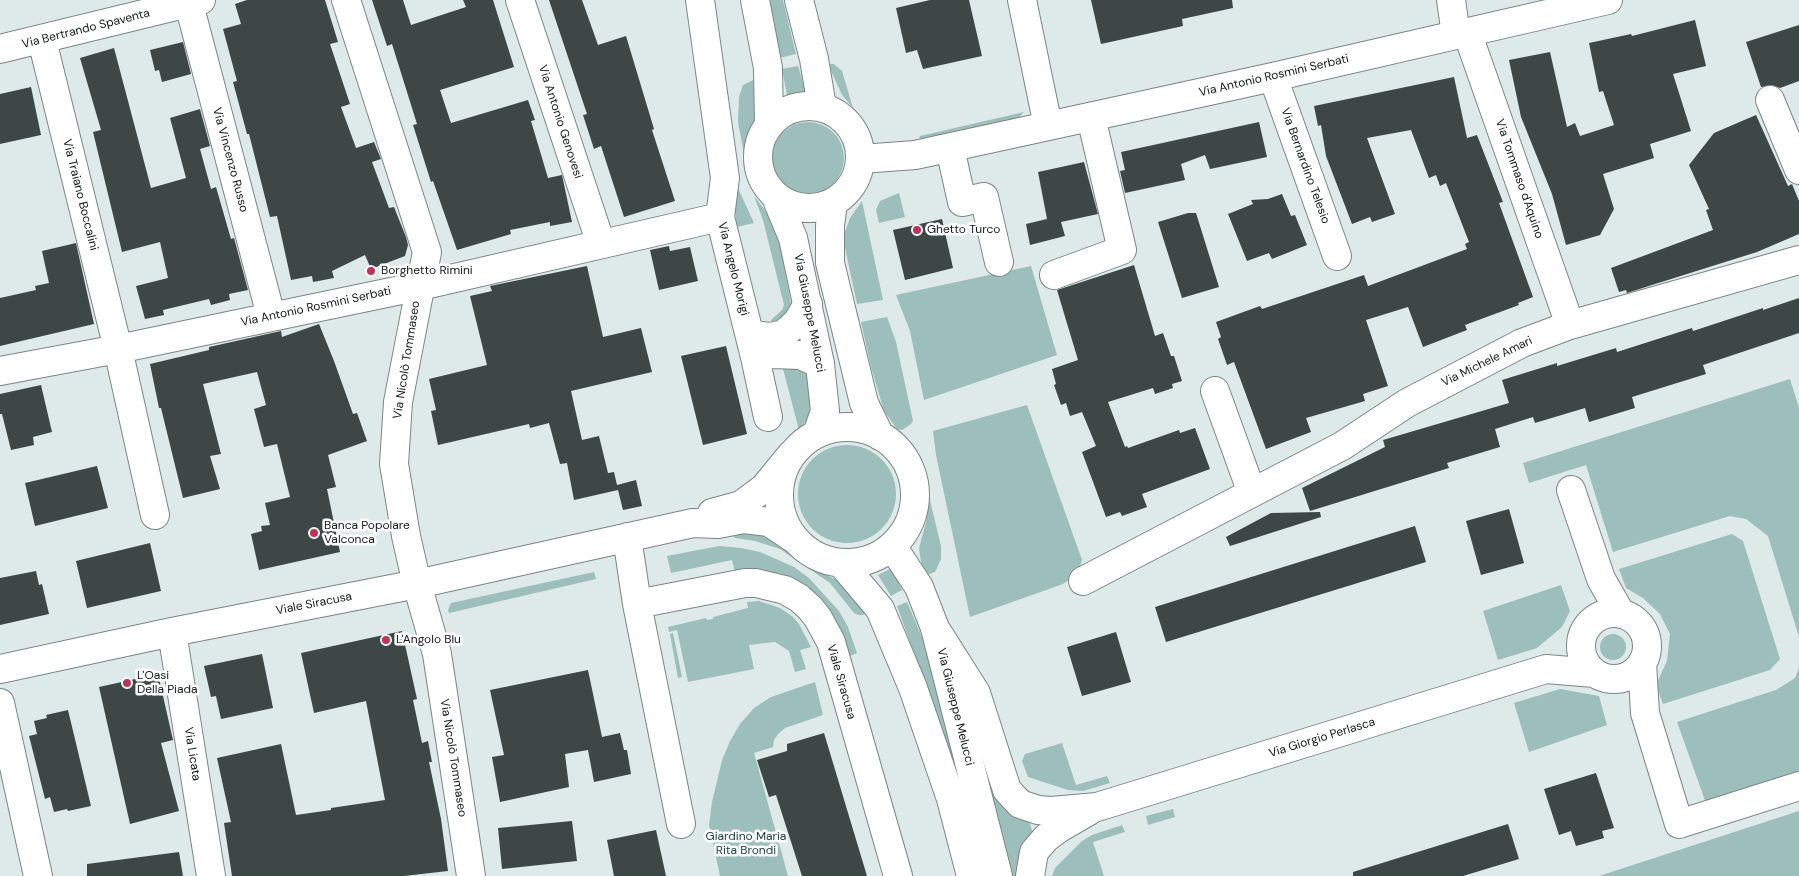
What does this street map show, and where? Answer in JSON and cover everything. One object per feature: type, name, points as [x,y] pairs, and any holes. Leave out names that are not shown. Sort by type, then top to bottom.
[{"type":"street","name":"Via Nicolò Tommaseo","points":[[346,0],[427,252],[398,402],[394,464],[406,536],[437,654],[471,876]]},
{"type":"street","name":"Via Antonio Genovesi","points":[[520,0],[601,244]]},
{"type":"street","name":"Via Angelo Morigi","points":[[700,0],[725,178],[720,217],[753,346],[768,417]]},
{"type":"street","points":[[755,0],[768,68],[769,125]]},
{"type":"street","points":[[800,0],[814,59],[822,107]]},
{"type":"street","points":[[1022,0],[1048,126]]},
{"type":"street","points":[[1451,0],[1462,34]]},
{"type":"street","name":"Via Antonio Rosmini Serbati","points":[[861,159],[915,155],[950,148],[1273,77],[1608,0]]},
{"type":"street","name":"Via Bertrando Spaventa","points":[[0,49],[195,2]]},
{"type":"street","name":"Via Vincenzo Russo","points":[[195,2],[271,316]]},
{"type":"street","name":"Via Tommaso d'Aquino","points":[[1462,34],[1570,325]]},
{"type":"street","name":"Via Traiano Boccalini","points":[[42,40],[118,349]]},
{"type":"street","name":"Via Bernardino Telesio","points":[[1273,77],[1337,256]]},
{"type":"street","points":[[1770,100],[1799,170]]},
{"type":"street","points":[[822,107],[835,112],[846,121],[854,132],[859,145],[861,159],[858,173],[853,185],[833,203],[809,209],[797,207],[785,203],[766,186],[760,174],[758,149],[762,136],[779,115],[792,108],[822,107]]},
{"type":"street","points":[[1054,275],[1122,250],[1091,117]]},
{"type":"street","points":[[950,148],[962,202],[984,197],[999,262]]},
{"type":"street","name":"Via Giuseppe Melucci","points":[[775,196],[793,238],[820,364],[824,411],[817,434]]},
{"type":"street","points":[[833,203],[830,226],[830,263],[864,403],[880,436]]},
{"type":"street","name":"Via Antonio Rosmini Serbati","points":[[0,372],[420,286],[720,217]]},
{"type":"street","name":"Via Michele Amari","points":[[1082,581],[1342,446],[1407,403],[1522,343],[1570,325],[1799,260]]},
{"type":"street","points":[[753,346],[771,337],[784,334],[797,322],[808,304]]},
{"type":"street","points":[[753,346],[773,354],[801,355],[820,364]]},
{"type":"street","points":[[118,349],[155,515]]},
{"type":"street","points":[[1215,391],[1252,493]]},
{"type":"street","points":[[842,427],[868,430],[880,436],[892,444],[902,455],[914,481],[914,510],[902,536],[881,555],[856,563],[842,564],[815,556],[793,538],[780,512],[778,497],[784,468],[791,456],[807,440],[817,434],[842,427]]},
{"type":"street","name":"Viale Siracusa","points":[[693,523],[715,512],[741,505],[764,488],[791,456]]},
{"type":"street","points":[[1571,490],[1600,579],[1621,614],[1632,618],[1640,626],[1645,636],[1647,647],[1642,663],[1645,713],[1680,824],[1799,786]]},
{"type":"street","name":"Viale Siracusa","points":[[0,669],[172,632],[418,584],[693,523],[718,524],[744,519],[768,522],[793,538]]},
{"type":"street","points":[[627,537],[638,604],[681,824]]},
{"type":"street","name":"Via Giuseppe Melucci","points":[[892,546],[919,587],[935,628],[998,876]]},
{"type":"street","points":[[842,564],[880,609],[913,688],[951,799],[971,876]]},
{"type":"street","points":[[1600,579],[1582,652],[1585,662],[1604,676],[1645,713]]},
{"type":"street","name":"Viale Siracusa","points":[[638,604],[745,583],[756,583],[785,590],[799,598],[810,608],[818,618],[831,642],[898,876]]},
{"type":"street","name":"Via Giorgio Perlasca","points":[[1546,669],[1599,617],[1621,614]]},
{"type":"street","name":"Via Giorgio Perlasca","points":[[935,628],[976,693],[1006,790],[1020,804],[1038,810],[1051,811],[1097,807],[1546,669],[1621,679],[1632,674],[1642,663]]},
{"type":"street","name":"Via Licata","points":[[172,632],[211,876]]},
{"type":"street","points":[[0,703],[38,876]]},
{"type":"street","name":"Via Giorgio Perlasca","points":[[1030,876],[1034,852],[1046,838],[1097,807]]},
{"type":"green space","points":[[768,0],[783,0],[796,54],[779,58]]},
{"type":"green space","points":[[828,64],[834,64],[842,71],[853,108],[842,95]]},
{"type":"green space","points":[[798,66],[806,92],[787,95],[782,69]]},
{"type":"green space","points":[[753,80],[757,112],[744,154],[738,122],[739,97],[743,85]]},
{"type":"green space","points":[[1024,112],[1017,120],[918,143],[920,136]]},
{"type":"green space","points":[[815,122],[834,132],[842,144],[844,158],[842,172],[834,184],[822,192],[801,194],[782,184],[774,172],[772,151],[782,132],[794,124]]},
{"type":"green space","points":[[737,186],[754,223],[737,227],[735,209]]},
{"type":"green space","points":[[899,193],[905,217],[879,223],[876,210],[880,201]]},
{"type":"green space","points":[[754,196],[768,214],[780,241],[792,309],[773,326],[771,320],[782,310],[784,305],[763,220]]},
{"type":"green space","points":[[862,201],[883,300],[857,304],[845,248],[845,232],[850,218]]},
{"type":"green space","points":[[1031,266],[1057,355],[924,400],[910,331],[896,295]]},
{"type":"green space","points":[[887,317],[896,342],[913,421],[902,430],[897,429],[884,411],[871,367],[861,322]]},
{"type":"green space","points":[[782,365],[803,369],[807,374],[811,402],[808,418],[799,430]]},
{"type":"green space","points":[[1790,379],[1799,408],[1799,637],[1768,536],[1746,519],[1730,516],[1613,552],[1586,465],[1529,483],[1523,463]]},
{"type":"green space","points":[[1027,405],[1082,560],[1078,573],[1063,584],[970,617],[936,455],[933,431]]},
{"type":"green space","points":[[847,445],[866,449],[882,459],[892,475],[896,494],[892,513],[882,529],[866,539],[847,543],[828,539],[812,529],[802,513],[798,494],[802,475],[812,459],[828,449]]},
{"type":"green space","points":[[929,496],[941,546],[941,559],[935,572],[927,575],[921,562],[919,548],[926,522]]},
{"type":"green space","points":[[750,529],[783,543],[803,562],[840,582],[866,612],[863,615],[854,613],[830,583],[780,549],[755,541],[735,538],[732,535],[732,531]]},
{"type":"green space","points":[[1732,534],[1743,541],[1780,659],[1770,670],[1663,704],[1656,685],[1667,661],[1670,634],[1660,614],[1643,598],[1626,588],[1619,569]]},
{"type":"green space","points":[[719,546],[760,552],[794,567],[809,578],[839,611],[848,627],[857,653],[847,657],[832,614],[820,597],[808,587],[782,574],[757,569],[735,572],[732,560],[671,573],[667,556]]},
{"type":"green space","points":[[892,568],[902,590],[891,596],[878,575]]},
{"type":"green space","points":[[594,572],[596,579],[449,613],[448,610],[451,603]]},
{"type":"green space","points":[[1561,585],[1570,611],[1562,627],[1537,648],[1498,660],[1483,611]]},
{"type":"green space","points":[[759,601],[780,608],[792,616],[799,624],[811,647],[800,650],[806,669],[795,672],[789,651],[775,642],[765,643],[749,645],[754,669],[688,682],[677,630],[669,632],[668,627],[706,618],[707,620],[713,619],[713,617],[748,608],[747,602]]},
{"type":"green space","points":[[907,602],[922,637],[954,762],[897,606]]},
{"type":"green space","points":[[673,633],[682,677],[678,678],[670,634]]},
{"type":"green space","points":[[1613,634],[1622,638],[1626,647],[1622,656],[1613,660],[1604,656],[1600,647],[1604,638]]},
{"type":"green space","points":[[1799,668],[1799,777],[1707,806],[1677,722],[1776,690],[1795,678]]},
{"type":"green space","name":"Giardino Maria Rita Brondi","points":[[815,682],[823,715],[785,728],[774,740],[773,747],[754,753],[788,876],[720,876],[709,825],[712,802],[722,760],[730,741],[740,724],[754,708],[771,697]]},
{"type":"green space","points":[[1560,689],[1599,696],[1607,725],[1529,752],[1514,703]]},
{"type":"green space","points":[[1062,743],[1076,785],[1107,776],[1110,783],[1083,791],[1068,790],[1028,777],[1022,761],[1025,754]]},
{"type":"green space","points":[[981,752],[1028,816],[1034,838],[1018,876],[1013,876]]},
{"type":"green space","points":[[1173,809],[1175,817],[1148,825],[1146,816]]},
{"type":"green space","points":[[1799,811],[1799,876],[1599,876]]},
{"type":"green space","points":[[1122,825],[1125,832],[1093,842],[1104,876],[1052,876],[1055,868],[1082,841],[1092,835]]},
{"type":"building","points":[[247,0],[325,0],[338,42],[330,44],[350,104],[341,107],[356,148],[374,142],[381,159],[372,162],[389,208],[394,207],[406,237],[408,245],[405,256],[371,269],[365,255],[332,271],[334,278],[313,282],[312,276],[291,280],[277,216],[270,217],[249,134],[247,134],[233,82],[237,81],[223,29],[241,24],[235,4]]},
{"type":"building","points":[[372,0],[403,0],[411,25],[466,7],[463,0],[493,0],[514,67],[440,90],[451,123],[528,100],[535,120],[531,121],[548,178],[562,175],[572,222],[550,226],[550,222],[510,230],[511,234],[457,250],[433,181],[431,182],[413,125],[417,124],[392,44],[387,46]]},
{"type":"building","points":[[549,0],[582,0],[598,45],[626,36],[654,129],[652,130],[675,201],[624,217],[601,146],[594,149],[583,115],[587,114]]},
{"type":"building","points":[[930,0],[969,0],[982,56],[923,69],[917,50],[906,53],[896,8]]},
{"type":"building","points":[[1091,0],[1232,0],[1233,8],[1182,19],[1183,26],[1101,44]]},
{"type":"building","points":[[1695,20],[1706,66],[1673,74],[1691,131],[1650,144],[1654,158],[1603,174],[1614,209],[1600,235],[1566,245],[1552,194],[1521,117],[1509,60],[1550,52],[1567,127],[1575,123],[1580,136],[1614,125],[1603,91],[1599,92],[1589,43],[1631,34],[1632,36]]},
{"type":"building","points":[[1799,25],[1799,81],[1780,88],[1772,85],[1761,87],[1746,42]]},
{"type":"building","points":[[183,42],[191,74],[162,82],[159,70],[155,71],[150,50]]},
{"type":"building","points":[[114,48],[151,188],[186,178],[170,118],[200,109],[210,146],[200,149],[211,189],[216,187],[231,239],[234,238],[248,290],[229,294],[230,300],[211,305],[209,299],[163,310],[164,315],[145,319],[136,286],[168,278],[160,242],[122,252],[93,132],[101,130],[80,58]]},
{"type":"building","points":[[1454,77],[1467,138],[1477,135],[1503,202],[1499,203],[1533,297],[1518,303],[1519,305],[1465,325],[1467,330],[1423,347],[1408,307],[1366,320],[1388,386],[1363,394],[1365,401],[1306,418],[1311,432],[1266,449],[1234,362],[1227,365],[1218,339],[1221,337],[1216,322],[1260,306],[1262,309],[1364,275],[1368,286],[1467,249],[1465,244],[1469,242],[1446,183],[1440,186],[1436,175],[1429,178],[1411,130],[1367,138],[1395,214],[1372,222],[1370,217],[1352,224],[1326,156],[1321,125],[1318,126],[1314,106]]},
{"type":"building","points":[[31,87],[41,135],[0,144],[0,94]]},
{"type":"building","points":[[1756,115],[1788,186],[1792,184],[1799,201],[1799,234],[1757,252],[1627,293],[1626,290],[1619,292],[1611,268],[1713,230],[1706,210],[1709,209],[1689,165],[1714,133]]},
{"type":"building","points":[[1259,122],[1267,157],[1210,169],[1205,155],[1181,164],[1185,180],[1125,193],[1120,171],[1125,170],[1121,152]]},
{"type":"building","points":[[1084,162],[1098,214],[1061,222],[1065,236],[1030,245],[1026,224],[1047,219],[1038,172]]},
{"type":"building","points":[[1282,194],[1291,216],[1295,215],[1307,245],[1272,259],[1269,253],[1247,261],[1228,214],[1253,204],[1251,200],[1268,199]]},
{"type":"building","points":[[1188,213],[1196,213],[1219,287],[1182,298],[1158,222]]},
{"type":"building","points":[[942,219],[953,268],[905,280],[893,230]]},
{"type":"building","points":[[76,243],[94,324],[0,346],[0,298],[36,290],[35,286],[49,283],[42,251]]},
{"type":"building","points":[[669,246],[670,251],[690,247],[698,281],[659,290],[650,250]]},
{"type":"building","points":[[1134,265],[1155,336],[1163,333],[1171,356],[1174,356],[1182,381],[1172,384],[1173,388],[1155,394],[1153,388],[1108,402],[1125,447],[1127,446],[1128,448],[1179,430],[1180,433],[1195,428],[1210,469],[1142,494],[1147,507],[1122,516],[1120,512],[1106,517],[1082,452],[1096,446],[1082,412],[1070,416],[1066,403],[1061,405],[1054,385],[1056,384],[1052,369],[1078,360],[1057,290]]},
{"type":"building","points":[[587,266],[603,337],[641,328],[652,372],[571,391],[582,440],[599,436],[608,473],[614,472],[617,485],[636,480],[642,506],[623,510],[618,490],[574,500],[567,463],[560,464],[549,423],[530,428],[529,424],[438,445],[431,411],[436,410],[429,379],[487,365],[470,296],[492,291],[490,286]]},
{"type":"building","points":[[1799,298],[1799,333],[1703,365],[1706,374],[1632,397],[1635,408],[1589,422],[1585,408],[1535,423],[1533,417],[1495,429],[1500,447],[1447,463],[1449,468],[1310,511],[1302,488],[1385,447],[1383,440],[1509,403],[1502,380],[1557,363],[1557,366],[1616,348],[1617,352],[1692,328],[1693,331]]},
{"type":"building","points":[[319,324],[353,414],[357,413],[367,441],[328,455],[336,487],[327,489],[340,552],[259,570],[251,534],[262,531],[261,526],[270,525],[265,503],[290,497],[277,444],[264,447],[254,409],[266,405],[257,372],[203,384],[221,454],[210,456],[220,489],[183,498],[161,408],[159,408],[150,364],[209,350],[209,347],[281,331],[282,337]]},
{"type":"building","points":[[726,346],[747,434],[703,445],[681,356]]},
{"type":"building","points":[[41,385],[52,432],[33,437],[34,445],[11,450],[2,414],[0,414],[0,394]]},
{"type":"building","points":[[97,466],[108,508],[35,526],[25,483]]},
{"type":"building","points":[[1509,509],[1524,563],[1481,575],[1466,521]]},
{"type":"building","points":[[1320,512],[1321,517],[1230,546],[1226,537],[1271,513]]},
{"type":"building","points":[[1415,526],[1426,562],[1166,642],[1155,607]]},
{"type":"building","points":[[150,543],[161,591],[87,608],[76,561]]},
{"type":"building","points":[[36,571],[39,585],[42,584],[49,614],[0,625],[0,578]]},
{"type":"building","points":[[402,631],[417,699],[413,700],[422,743],[428,741],[432,762],[429,762],[441,819],[448,871],[404,876],[232,876],[224,823],[231,822],[217,758],[281,744],[296,815],[385,800],[366,701],[314,713],[301,653]]},
{"type":"building","points":[[1116,632],[1131,682],[1082,696],[1067,647]]},
{"type":"building","points":[[262,654],[273,708],[221,719],[216,696],[211,697],[204,666]]},
{"type":"building","points":[[588,670],[602,737],[620,733],[624,750],[627,750],[631,774],[594,782],[588,750],[565,754],[569,787],[500,802],[492,757],[504,755],[490,690]]},
{"type":"building","points":[[158,674],[173,740],[161,743],[179,811],[130,824],[99,687]]},
{"type":"building","points":[[68,710],[91,806],[54,812],[50,797],[45,799],[29,736],[37,734],[34,721],[47,718],[46,715]]},
{"type":"building","points":[[824,733],[867,876],[802,876],[776,795],[769,797],[757,760],[787,751],[787,744]]},
{"type":"building","points":[[1596,773],[1614,828],[1602,831],[1604,838],[1576,846],[1571,831],[1559,835],[1544,789]]},
{"type":"building","points":[[572,821],[577,861],[502,869],[498,828]]},
{"type":"building","points":[[1508,824],[1519,859],[1463,876],[1353,876],[1353,872]]},
{"type":"building","points":[[656,830],[666,876],[614,876],[607,840]]},
{"type":"building","points":[[179,852],[183,876],[87,876],[87,864]]},
{"type":"place","name":"Ghetto Turco","points":[[917,230]]},
{"type":"place","name":"Borghetto Rimini","points":[[371,271]]},
{"type":"place","name":"Banca Popolare Valconca","points":[[314,533]]},
{"type":"place","name":"L'Angolo Blu","points":[[386,640]]},
{"type":"place","name":"L'Oasi Della Piada","points":[[127,683]]}]
